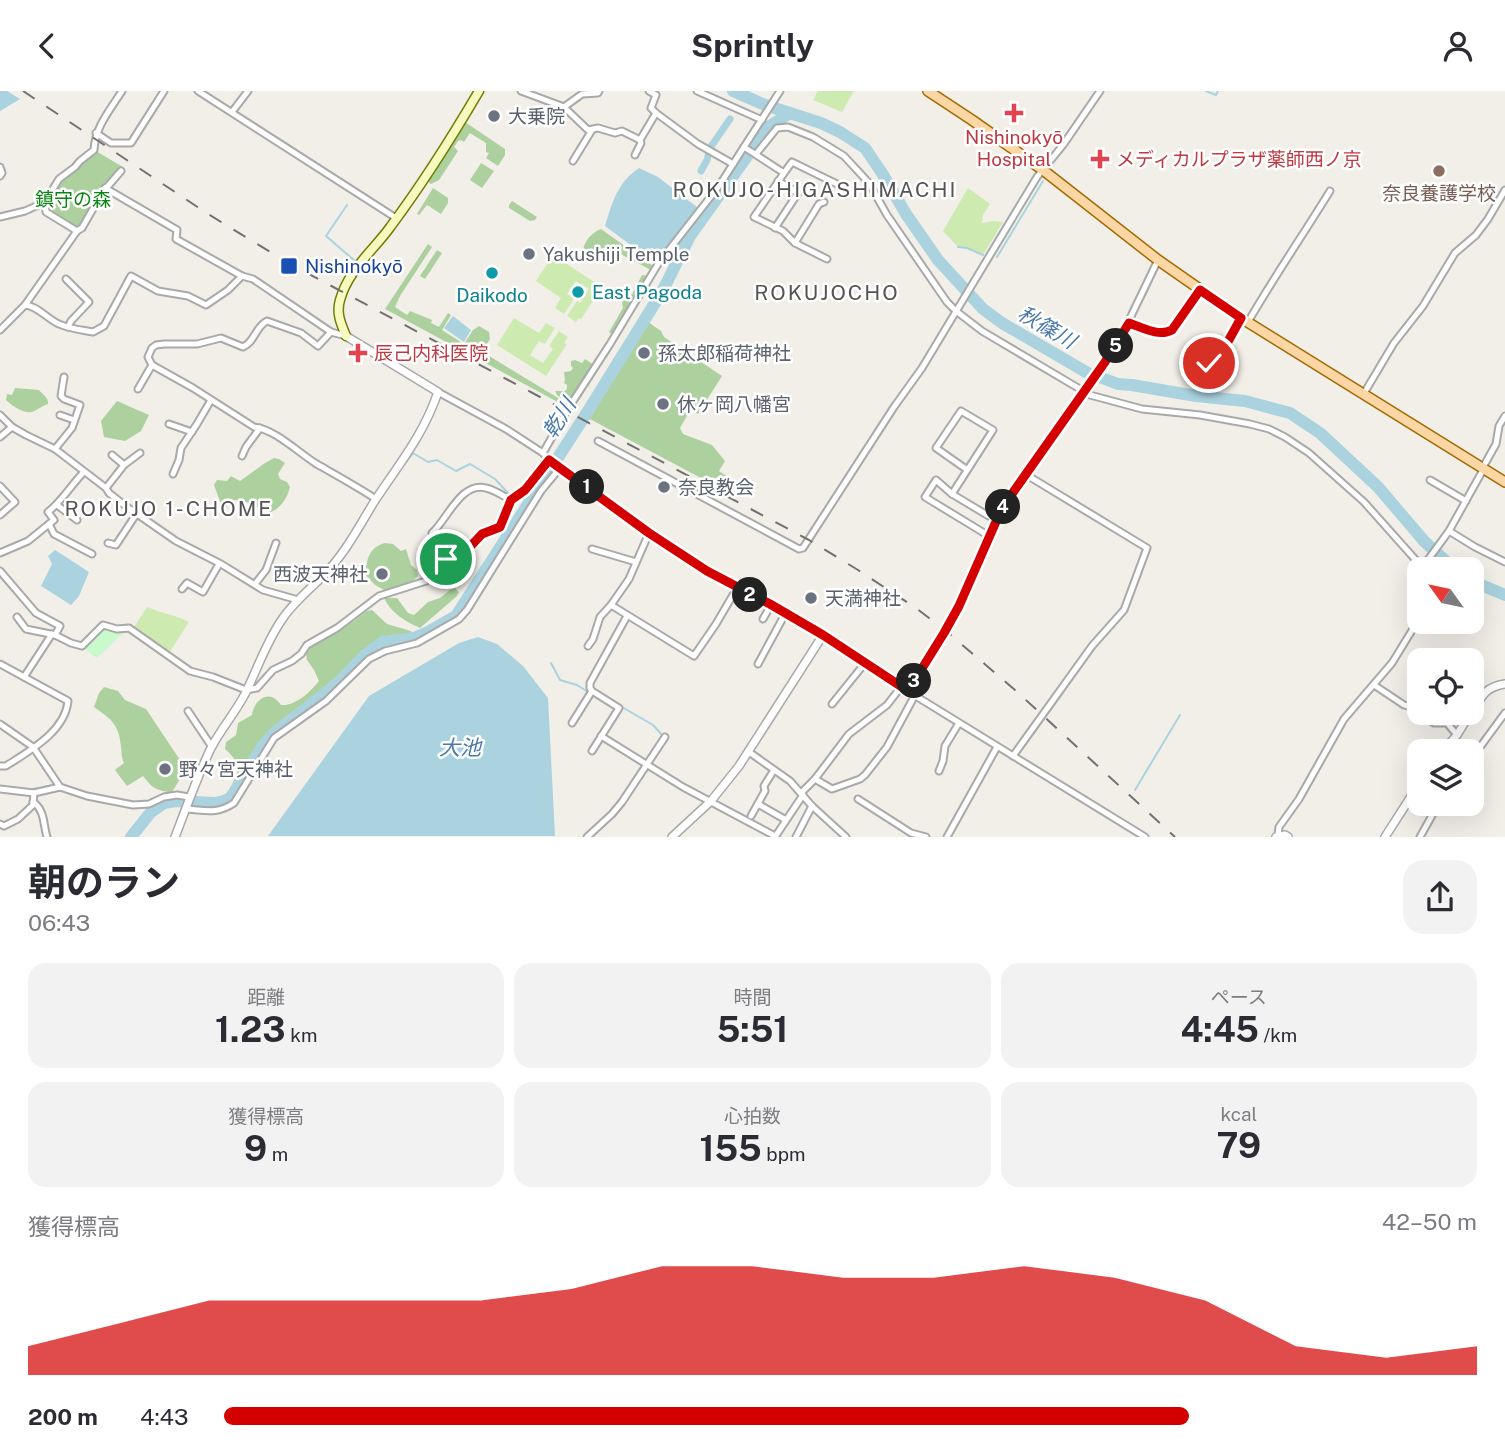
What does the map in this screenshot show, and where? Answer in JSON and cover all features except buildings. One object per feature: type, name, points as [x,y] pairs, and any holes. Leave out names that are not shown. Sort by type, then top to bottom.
[{"type":"main road","points":[[346,336],[338,313],[339,302],[352,273],[396,218],[479,91]]},
{"type":"main road","points":[[928,91],[1042,170],[1158,260],[1244,320],[1505,482]]},
{"type":"street","points":[[1,215],[25,211],[45,202],[59,179],[94,150],[96,133],[122,91]]},
{"type":"street","points":[[96,133],[111,143],[131,143],[164,91]]},
{"type":"street","points":[[198,91],[396,218]]},
{"type":"street","points":[[232,112],[248,91]]},
{"type":"street","points":[[521,91],[564,107],[587,130],[598,128],[615,133],[622,131],[640,140]]},
{"type":"street","points":[[564,107],[582,93],[599,91]]},
{"type":"street","points":[[649,91],[656,95],[651,108],[656,113],[698,144],[733,164]]},
{"type":"street","points":[[697,91],[762,120]]},
{"type":"street","points":[[597,441],[800,549],[803,548],[922,368],[1042,170],[1063,145],[1100,91]]},
{"type":"street","points":[[543,453],[658,264],[719,186],[779,92]]},
{"type":"street","points":[[635,155],[640,140],[656,113]]},
{"type":"street","points":[[755,154],[778,128],[788,127],[813,137],[844,156],[869,183],[887,215],[939,291],[982,331],[1085,389],[1090,395],[1142,409],[1250,424],[1285,437],[1309,453],[1364,502],[1415,557]]},
{"type":"street","points":[[573,161],[592,130]]},
{"type":"street","points":[[744,147],[784,173]]},
{"type":"street","points":[[827,259],[795,243],[783,231],[754,217],[792,162],[841,186]]},
{"type":"street","points":[[0,167],[0,176]]},
{"type":"street","points":[[0,330],[24,305],[56,263],[77,231],[82,228],[105,188],[121,171]]},
{"type":"street","points":[[775,228],[798,193],[778,181]]},
{"type":"street","points":[[105,188],[177,230],[176,239],[242,276],[253,279],[331,332],[346,336],[438,392],[506,429],[543,453],[649,533],[707,571],[823,635],[901,687],[1145,837]]},
{"type":"street","points":[[1363,395],[1394,343],[1423,306],[1455,253],[1488,219],[1505,190]]},
{"type":"street","points":[[1222,368],[1212,364],[1300,241],[1330,191]]},
{"type":"street","points":[[45,202],[46,212],[77,231]]},
{"type":"street","points":[[795,243],[819,204],[824,202]]},
{"type":"street","points":[[908,691],[959,606],[1002,508],[1105,362],[1129,323],[1158,260]]},
{"type":"street","points":[[24,305],[32,306],[56,323],[93,332],[104,326],[131,276],[158,291],[188,296],[205,305],[228,290],[242,276]]},
{"type":"street","points":[[66,279],[89,302],[68,327]]},
{"type":"street","points":[[1129,323],[1166,333],[1172,330],[1200,290]]},
{"type":"street","points":[[331,332],[318,346],[301,333],[267,321],[259,326],[248,346],[243,347],[221,338],[197,344],[164,344],[152,348],[148,357],[152,365],[376,499]]},
{"type":"street","points":[[138,389],[152,365]]},
{"type":"street","points":[[55,449],[72,428],[80,405],[61,396],[64,377]]},
{"type":"street","points":[[175,837],[189,797],[212,747],[246,690],[262,652],[280,622],[348,545],[421,432],[438,392]]},
{"type":"street","points":[[173,474],[181,448],[211,400]]},
{"type":"street","points":[[951,493],[993,430],[961,411],[936,448],[966,469]]},
{"type":"street","points":[[0,415],[12,427],[55,449],[163,533],[263,590],[298,600]]},
{"type":"street","points":[[60,415],[74,420]]},
{"type":"street","points":[[1430,557],[1443,541],[1483,470],[1496,444],[1499,426],[1505,418]]},
{"type":"street","points":[[169,424],[192,432]]},
{"type":"street","points":[[0,437],[12,427]]},
{"type":"street","points":[[242,456],[260,428]]},
{"type":"street","points":[[106,488],[124,465],[140,453]]},
{"type":"street","points":[[112,455],[124,465]]},
{"type":"street","points":[[17,617],[26,629],[54,634],[82,646],[103,625],[117,629],[129,628],[190,671],[246,690],[257,688],[272,670],[292,661],[307,645],[337,628],[379,596],[426,581],[439,564],[466,551],[482,534],[500,527],[511,500],[525,490],[549,460]]},
{"type":"street","points":[[185,809],[224,810],[234,803],[274,738],[326,701],[369,659],[385,651],[417,643],[459,619],[467,611],[541,491],[561,468]]},
{"type":"street","points":[[0,553],[28,541],[54,520],[48,512],[64,498],[72,484],[84,472]]},
{"type":"street","points":[[1013,756],[1092,646],[1124,610],[1147,548],[1025,474]]},
{"type":"street","points":[[989,536],[925,497],[936,480],[951,493],[997,520]]},
{"type":"street","points":[[1430,480],[1466,501]]},
{"type":"street","points":[[0,486],[15,502],[0,515]]},
{"type":"street","points":[[432,533],[453,505],[472,488],[485,488],[511,500]]},
{"type":"street","points":[[57,505],[77,520]]},
{"type":"street","points":[[108,543],[116,545],[137,513]]},
{"type":"street","points":[[49,524],[54,534],[92,554]]},
{"type":"street","points":[[1449,531],[1505,562]]},
{"type":"street","points":[[587,646],[593,639],[600,617],[629,579],[649,533]]},
{"type":"street","points":[[255,584],[266,570],[276,543]]},
{"type":"street","points":[[592,549],[636,562]]},
{"type":"street","points":[[182,589],[187,583],[203,592],[219,564]]},
{"type":"street","points":[[0,583],[2,573]]},
{"type":"street","points":[[2,573],[36,613],[60,626],[24,677]]},
{"type":"street","points":[[611,605],[694,656],[737,588]]},
{"type":"street","points":[[763,619],[771,605]]},
{"type":"street","points":[[758,664],[785,614]]},
{"type":"street","points":[[592,751],[619,708],[592,691],[590,683],[627,616]]},
{"type":"street","points":[[1288,837],[1277,836],[1279,827],[1299,799],[1344,719],[1392,663],[1410,634]]},
{"type":"street","points":[[672,837],[711,801],[749,752],[823,635]]},
{"type":"street","points":[[832,704],[865,663]]},
{"type":"street","points":[[0,664],[68,701],[68,707],[58,727],[6,766],[0,766]]},
{"type":"street","points":[[1484,692],[1494,686],[1505,684]]},
{"type":"street","points":[[1374,685],[1434,723],[1447,723],[1457,735]]},
{"type":"street","points":[[601,736],[647,766],[775,836],[802,794],[849,734],[887,705],[901,687]]},
{"type":"street","points":[[572,723],[592,691]]},
{"type":"street","points":[[816,779],[832,789],[865,775],[887,747],[915,695]]},
{"type":"street","points":[[188,711],[212,747]]},
{"type":"street","points":[[1484,742],[1505,713]]},
{"type":"street","points":[[939,771],[945,746],[959,723]]},
{"type":"street","points":[[0,724],[33,747],[60,787]]},
{"type":"street","points":[[1454,739],[1463,725]]},
{"type":"street","points":[[587,837],[617,808],[665,737]]},
{"type":"street","points":[[947,837],[998,747]]},
{"type":"street","points":[[749,752],[790,781],[812,806],[846,837]]},
{"type":"street","points":[[751,816],[774,770]]},
{"type":"street","points":[[0,789],[34,793],[60,787],[87,796],[133,804],[149,804],[177,795],[189,797]]},
{"type":"street","points":[[0,824],[18,819],[33,805],[34,793]]},
{"type":"street","points":[[858,799],[911,833],[926,837]]},
{"type":"street","points":[[33,803],[42,811],[47,837]]},
{"type":"street","points":[[1385,837],[1407,803]]},
{"type":"street","points":[[758,804],[786,820]]},
{"type":"street","points":[[796,837],[812,806]]},
{"type":"street","points":[[1420,837],[1432,816]]},
{"type":"green space","points":[[818,91],[854,91],[842,112],[813,100]]},
{"type":"green space","points":[[465,122],[505,149],[505,155],[498,166],[486,158],[489,153],[486,152],[486,143],[470,133],[464,142],[458,141],[454,147],[458,151],[439,180],[431,184],[427,181]]},
{"type":"green space","name":"鎮守の森","points":[[94,150],[123,167],[77,230],[46,211],[47,202],[62,176]]},
{"type":"green space","points":[[481,163],[494,171],[482,188],[470,180]]},
{"type":"green space","points":[[433,188],[448,198],[448,203],[441,214],[427,205],[417,214]]},
{"type":"green space","points":[[968,188],[990,204],[983,215],[982,223],[1003,222],[983,255],[958,247],[943,231]]},
{"type":"green space","points":[[512,201],[537,217],[535,220],[530,221],[509,208]]},
{"type":"green space","points":[[601,229],[653,266],[651,270],[609,248],[598,251],[595,263],[584,257],[583,249],[587,240]]},
{"type":"green space","points":[[428,244],[432,247],[395,307],[407,315],[410,311],[432,320],[431,323],[439,327],[448,313],[451,315],[442,330],[464,344],[479,326],[489,332],[490,339],[483,350],[486,354],[568,404],[567,407],[385,309]]},
{"type":"green space","points":[[437,250],[442,253],[425,279],[420,276]]},
{"type":"green space","points":[[553,255],[602,287],[581,319],[576,322],[567,316],[589,289],[576,281],[567,294],[574,299],[564,314],[555,308],[561,298],[536,281]]},
{"type":"green space","points":[[642,275],[647,276],[613,335],[609,332],[623,308],[622,302],[631,296]]},
{"type":"green space","points":[[514,318],[539,333],[546,323],[555,328],[545,344],[539,341],[530,355],[543,363],[553,349],[549,346],[559,331],[568,337],[564,343],[567,344],[546,376],[497,345]]},
{"type":"green space","points":[[648,322],[661,331],[664,337],[722,376],[698,414],[691,409],[680,428],[683,434],[712,445],[725,461],[719,471],[737,483],[731,494],[588,418]]},
{"type":"green space","points":[[585,359],[594,365],[569,403],[555,391],[567,389],[564,372],[573,368],[571,361],[582,363]]},
{"type":"green space","points":[[15,388],[39,390],[48,404],[32,412],[14,407],[6,400],[7,394],[12,395]]},
{"type":"green space","points":[[117,401],[149,415],[141,431],[125,441],[104,437],[101,421]]},
{"type":"green space","points":[[274,458],[285,463],[278,474],[290,487],[280,506],[269,513],[247,503],[232,500],[225,509],[222,507],[214,485],[217,480],[227,481],[231,476],[240,481]]},
{"type":"green space","points":[[385,543],[393,544],[401,551],[406,549],[418,576],[406,584],[384,590],[366,575],[372,551]]},
{"type":"green space","points":[[455,588],[459,592],[457,596],[420,628],[399,616],[384,598],[397,598],[408,613],[414,615],[428,602]]},
{"type":"green space","points":[[147,607],[189,622],[168,652],[134,627]]},
{"type":"green space","points":[[372,610],[387,624],[411,631],[412,635],[382,641],[337,680],[331,681],[320,694],[306,702],[261,746],[229,795],[238,770],[235,761],[225,749],[226,742],[236,735],[238,723],[252,715],[256,704],[263,698],[272,697],[281,705],[287,705],[307,694],[319,681],[307,660],[306,654],[311,647]]},
{"type":"green space","points":[[104,628],[116,632],[127,631],[97,658],[83,648]]},
{"type":"green space","points":[[104,687],[118,691],[125,700],[146,709],[186,769],[172,792],[155,788],[143,776],[127,786],[115,770],[124,763],[116,727],[94,707]]},
{"type":"water","points":[[0,91],[7,91],[20,99],[0,111]]},
{"type":"water","points":[[639,168],[658,177],[698,208],[655,263],[605,226],[621,186]]},
{"type":"water","points":[[453,316],[471,330],[464,342],[444,328]]},
{"type":"water","points":[[55,550],[89,572],[79,596],[71,605],[41,586],[52,564],[48,556]]},
{"type":"water","name":"大池","points":[[478,637],[497,644],[523,666],[548,698],[555,836],[268,836],[369,696],[459,643]]},
{"type":"waterway","name":"秋篠川","points":[[733,91],[765,105],[821,123],[865,148],[938,260],[983,309],[1002,323],[1086,372],[1118,384],[1245,401],[1290,413],[1320,433],[1378,487],[1441,557]]},
{"type":"waterway","points":[[1206,91],[1216,95],[1218,91]]},
{"type":"waterway","name":"乾川","points":[[131,837],[151,812],[164,803],[215,803],[230,798],[274,733],[336,685],[365,655],[383,642],[414,638],[456,616],[663,290],[690,236],[761,137],[770,126],[790,113]]},
{"type":"waterway","points":[[701,171],[710,148],[730,119]]},
{"type":"waterway","points":[[1054,152],[1071,128]]},
{"type":"waterway","points":[[997,257],[1043,181]]},
{"type":"waterway","points":[[347,205],[326,236],[355,261]]},
{"type":"waterway","points":[[958,247],[983,255]]},
{"type":"waterway","points":[[404,465],[413,453],[428,462],[437,460],[456,471],[470,464],[495,479],[511,496]]},
{"type":"waterway","name":"秋篠川","points":[[1484,586],[1505,595]]},
{"type":"waterway","points":[[551,663],[560,680],[577,685],[588,692]]},
{"type":"waterway","points":[[622,707],[653,725],[664,737]]},
{"type":"waterway","points":[[1135,790],[1180,715]]},
{"type":"waterway","points":[[33,789],[53,785]]},
{"type":"waterway","points":[[0,786],[23,789]]},
{"type":"railway","points":[[23,91],[208,214],[290,264],[809,540],[858,570],[946,631],[1015,690],[1175,837]]},
{"type":"place","name":"Nishinokyō Hospital","points":[[1014,113]]},
{"type":"place","name":"大乗院","points":[[494,116]]},
{"type":"place","name":"メディカルプラザ薬師西ノ京","points":[[1100,159]]},
{"type":"place","name":"奈良養護学校","points":[[1439,171]]},
{"type":"place","name":"Yakushiji Temple","points":[[529,254]]},
{"type":"place","name":"Nishinokyō","points":[[289,266]]},
{"type":"place","name":"Daikodo","points":[[492,273]]},
{"type":"place","name":"East Pagoda","points":[[578,292]]},
{"type":"place","name":"辰己内科医院","points":[[358,353]]},
{"type":"place","name":"孫太郎稲荷神社","points":[[644,353]]},
{"type":"place","name":"休ヶ岡八幡宮","points":[[663,404]]},
{"type":"place","name":"奈良教会","points":[[664,487]]},
{"type":"place","name":"西波天神社","points":[[382,574]]},
{"type":"place","name":"天満神社","points":[[811,598]]},
{"type":"place","name":"野々宮天神社","points":[[165,769]]},
{"type":"district","name":"ROKUJO-HIGASHIMACHI","points":[[815,189]]},
{"type":"district","name":"ROKUJOCHO","points":[[827,292]]},
{"type":"district","name":"ROKUJO 1-CHOME","points":[[169,508]]},
{"type":"route","points":[[446,559],[458,556],[482,534],[500,527],[511,500],[525,490],[549,460],[649,533],[707,571],[823,635],[908,691],[959,606],[1002,508],[1105,362],[1129,323],[1166,333],[1172,330],[1200,290],[1241,318],[1215,365],[1209,363]]}]
